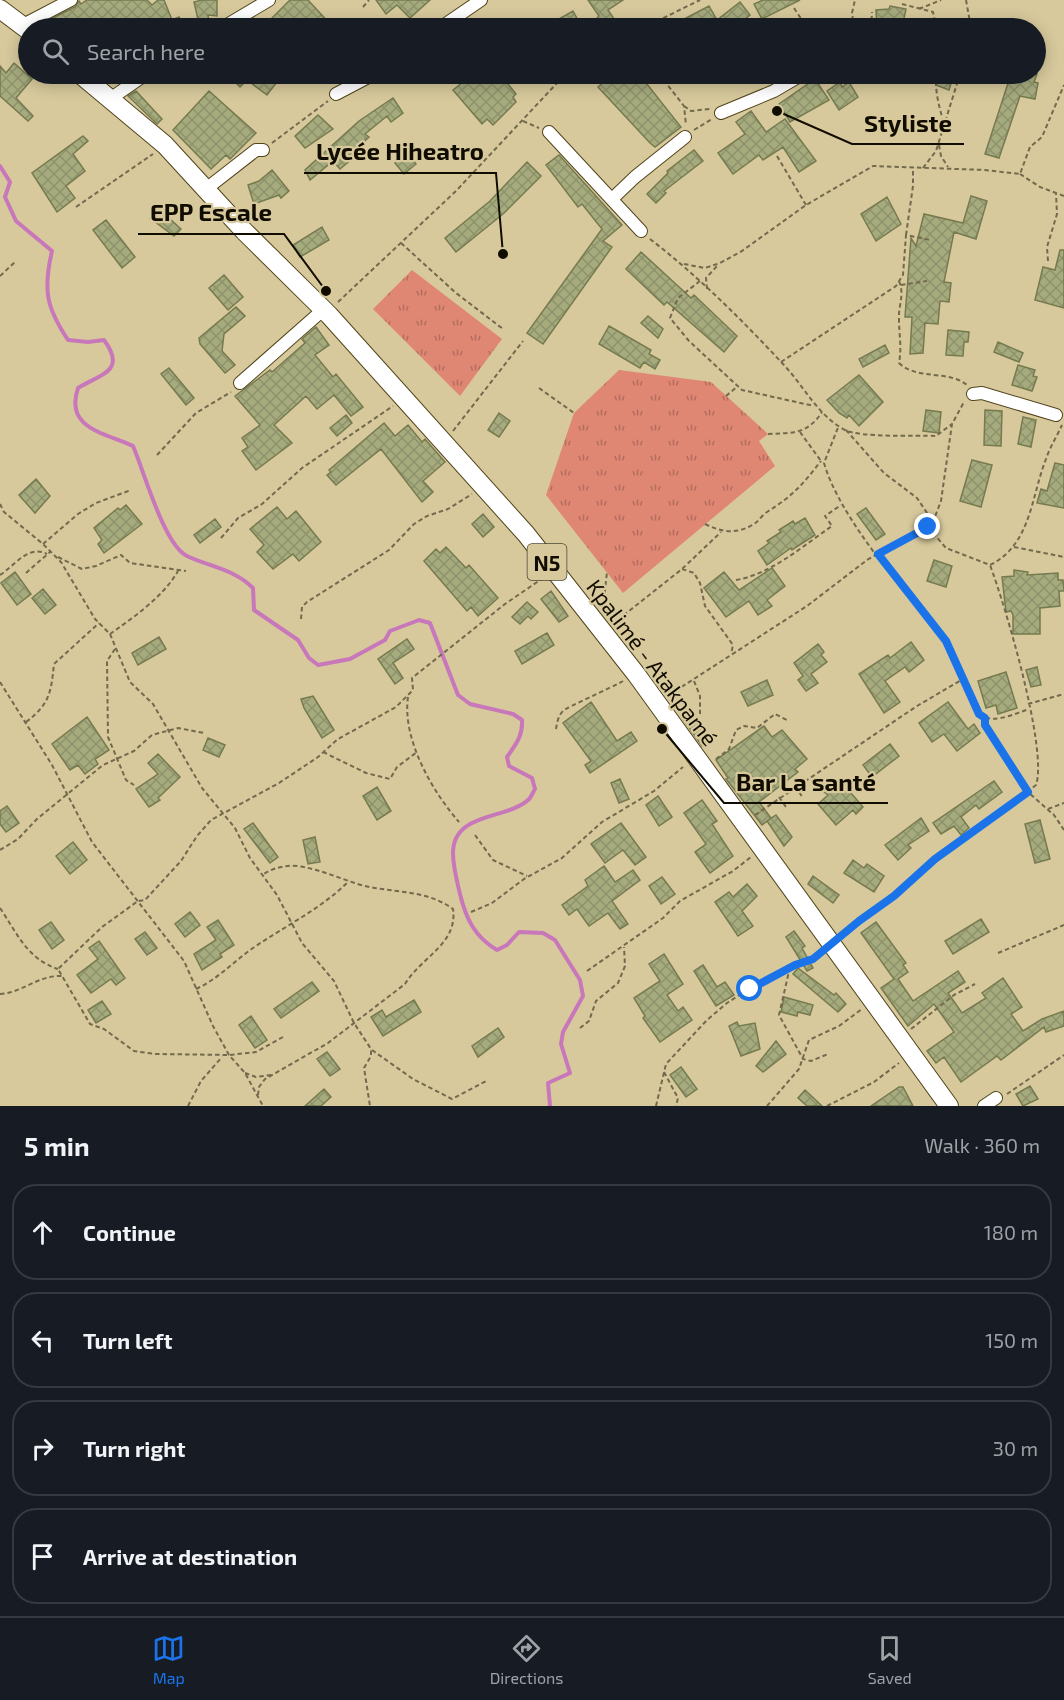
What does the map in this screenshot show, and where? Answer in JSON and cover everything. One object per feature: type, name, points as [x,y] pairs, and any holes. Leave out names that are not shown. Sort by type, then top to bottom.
[{"type":"main road","points":[[0,9],[18,21]]},
{"type":"main road","name":"Kpalimé - Atakpamé","points":[[92,84],[165,145],[244,231],[326,312],[402,399],[484,485],[636,674],[949,1106]]},
{"type":"street","points":[[41,18],[71,0]]},
{"type":"street","points":[[239,18],[269,0]]},
{"type":"street","points":[[455,18],[481,0]]},
{"type":"street","points":[[110,99],[132,84]]},
{"type":"street","points":[[336,94],[355,84]]},
{"type":"street","points":[[721,114],[785,84]]},
{"type":"street","points":[[549,132],[641,231]]},
{"type":"street","points":[[612,199],[634,177],[685,137]]},
{"type":"street","points":[[206,189],[256,150],[263,150]]},
{"type":"street","points":[[240,383],[326,312]]},
{"type":"street","points":[[973,394],[982,393],[1060,418]]},
{"type":"street","points":[[984,1106],[996,1098]]},
{"type":"path","points":[[363,7],[369,0]]},
{"type":"path","points":[[663,18],[699,0]]},
{"type":"path","points":[[853,18],[855,0]]},
{"type":"path","points":[[919,9],[940,0]]},
{"type":"path","points":[[960,0],[966,1],[969,18]]},
{"type":"path","points":[[902,4],[933,12],[934,18]]},
{"type":"path","points":[[794,8],[800,18]]},
{"type":"path","points":[[871,18],[872,12]]},
{"type":"path","points":[[326,312],[456,191],[556,84]]},
{"type":"path","points":[[666,84],[691,111],[711,110],[721,114]]},
{"type":"path","points":[[935,84],[944,123]]},
{"type":"path","points":[[923,168],[936,151],[957,84]]},
{"type":"path","points":[[1020,174],[1030,147],[1042,137],[1064,85]]},
{"type":"path","points":[[263,150],[336,94]]},
{"type":"path","points":[[684,106],[685,137]]},
{"type":"path","points":[[685,137],[721,114]]},
{"type":"path","points":[[523,121],[549,132]]},
{"type":"path","points":[[939,142],[940,156],[948,168]]},
{"type":"path","points":[[76,207],[165,145]]},
{"type":"path","points":[[777,156],[806,205]]},
{"type":"path","points":[[684,264],[705,268],[720,264],[742,252],[806,205],[873,166],[948,168],[1020,174],[1064,196]]},
{"type":"path","points":[[781,362],[860,311],[899,281],[903,275],[913,186],[912,167]]},
{"type":"path","points":[[1048,261],[1047,247],[1057,214],[1056,194]]},
{"type":"path","points":[[641,231],[684,264],[781,362],[804,386],[814,406]]},
{"type":"path","points":[[906,235],[930,240]]},
{"type":"path","points":[[401,243],[456,292],[503,329]]},
{"type":"path","points":[[0,276],[15,262]]},
{"type":"path","points":[[707,289],[706,279],[720,264]]},
{"type":"path","points":[[901,285],[927,280]]},
{"type":"path","points":[[700,281],[678,298],[670,318],[689,341],[742,390],[814,406],[846,430],[884,473],[917,498],[933,522]]},
{"type":"path","points":[[657,703],[807,606],[835,582],[933,522],[941,501],[952,424],[966,399],[973,394],[965,383],[905,369],[899,363],[902,339],[898,317],[903,290],[899,281]]},
{"type":"path","points":[[443,442],[523,341]]},
{"type":"path","points":[[157,455],[196,413],[210,403],[221,400],[240,383]]},
{"type":"path","points":[[726,396],[738,386]]},
{"type":"path","points":[[539,388],[574,413]]},
{"type":"path","points":[[221,538],[238,518],[262,504],[302,468],[372,422],[402,399]]},
{"type":"path","points":[[768,435],[800,432],[814,424],[822,412]]},
{"type":"path","points":[[928,527],[946,548],[990,565],[1002,559],[1023,534],[1060,418]]},
{"type":"path","points":[[846,430],[936,436],[952,424]]},
{"type":"path","points":[[705,524],[721,532],[740,531],[756,523],[764,513],[792,496],[823,462],[839,425]]},
{"type":"path","points":[[800,432],[823,462],[841,505],[946,641],[979,714],[985,718],[1004,718],[1029,709]]},
{"type":"path","points":[[301,619],[302,608],[307,603],[388,550],[414,524],[448,508],[484,485]]},
{"type":"path","points":[[43,544],[96,502],[131,490]]},
{"type":"path","points":[[0,504],[4,512],[51,550],[99,623],[110,634],[130,682],[153,704],[202,788],[235,828],[262,875],[277,895],[311,956],[333,981],[354,1023],[371,1049],[413,1079],[452,1100],[488,1080]]},
{"type":"path","points":[[736,580],[756,575],[832,526],[825,516],[841,505]]},
{"type":"path","points":[[584,609],[603,608],[624,615],[682,569],[721,532]]},
{"type":"path","points":[[1014,547],[1064,557]]},
{"type":"path","points":[[0,576],[29,553],[36,550],[47,554]]},
{"type":"path","points":[[26,573],[51,550]]},
{"type":"path","points":[[55,556],[82,569],[96,566],[121,555],[130,563],[186,571]]},
{"type":"path","points":[[656,1106],[664,1072],[671,1055],[689,1042],[707,1020],[727,1003],[790,968],[813,959],[894,896],[935,859],[1036,785],[1040,764],[1028,704],[990,565]]},
{"type":"path","points":[[682,569],[694,573],[700,583],[705,606],[733,645],[731,655]]},
{"type":"path","points":[[110,634],[146,607],[178,571]]},
{"type":"path","points":[[58,969],[102,927],[138,901],[145,900],[181,861],[204,828],[223,813],[279,783],[338,739],[380,717],[408,697],[413,690],[412,678],[505,604],[554,571]]},
{"type":"path","points":[[603,608],[607,572]]},
{"type":"path","points":[[26,722],[41,711],[49,698],[54,664],[99,623]]},
{"type":"path","points":[[115,649],[107,661],[106,727],[126,780],[134,785]]},
{"type":"path","points":[[556,729],[559,718],[569,705],[585,702],[636,674]]},
{"type":"path","points":[[745,822],[795,786],[963,679]]},
{"type":"path","points":[[694,681],[700,696],[700,714]]},
{"type":"path","points":[[0,682],[67,793],[92,842],[168,936],[192,978],[229,1055],[245,1073],[263,1106]]},
{"type":"path","points":[[1028,704],[1064,694]]},
{"type":"path","points":[[408,697],[406,710],[417,752],[443,802],[459,822]]},
{"type":"path","points":[[471,912],[510,892],[528,876],[562,858],[602,822],[700,763],[729,749],[736,730],[744,726],[757,728],[775,714],[789,721]]},
{"type":"path","points":[[985,718],[985,725],[1028,792],[1048,809],[1064,830]]},
{"type":"path","points":[[0,850],[18,839],[67,793],[116,758],[126,756],[152,735],[178,728],[204,734]]},
{"type":"path","points":[[323,752],[366,773],[390,779],[397,767],[417,752]]},
{"type":"path","points":[[795,786],[803,798]]},
{"type":"path","points":[[779,797],[786,807]]},
{"type":"path","points":[[1048,809],[1064,803]]},
{"type":"path","points":[[475,836],[493,860],[502,867],[521,870],[528,876]]},
{"type":"path","points":[[587,971],[663,918],[680,901],[733,871],[763,848]]},
{"type":"path","points":[[258,1095],[259,1087],[274,1074],[328,1043],[405,984],[413,971],[437,951],[455,922],[453,909],[432,896],[398,892],[297,866],[274,867],[262,875]]},
{"type":"path","points":[[196,989],[218,978],[255,946],[293,924],[349,881]]},
{"type":"path","points":[[0,908],[27,951],[40,962],[58,969],[90,1024],[104,1029],[134,1051],[223,1056],[256,1052],[283,1037]]},
{"type":"path","points":[[998,953],[1064,925]]},
{"type":"path","points":[[580,1028],[589,1021],[596,1002],[618,983],[625,966],[624,946]]},
{"type":"path","points":[[790,968],[778,1015],[803,1059],[811,1061],[828,1054]]},
{"type":"path","points":[[0,994],[17,990],[42,978],[62,976]]},
{"type":"path","points":[[899,1037],[924,1021],[929,1014],[936,1011],[954,995],[975,984]]},
{"type":"path","points":[[767,1106],[792,1079],[803,1059],[809,1040],[839,1026],[873,1002]]},
{"type":"path","points":[[370,1106],[364,1068],[371,1056],[371,1049]]},
{"type":"path","points":[[827,1106],[874,1082],[912,1054]]},
{"type":"path","points":[[996,1098],[1004,1096],[1064,1055]]},
{"type":"path","points":[[188,1106],[206,1074],[223,1056]]},
{"type":"path","points":[[664,1072],[678,1098],[676,1106]]},
{"type":"path","points":[[245,1073],[256,1077],[274,1074]]},
{"type":"path","points":[[773,1102],[776,1106]]},
{"type":"green space","points":[[412,270],[502,339],[460,396],[373,309]]},
{"type":"green space","points":[[619,370],[711,382],[768,434],[759,441],[775,466],[623,593],[546,495],[574,413]]},
{"type":"building","points":[[87,0],[147,0],[152,5],[158,0],[164,0],[171,18],[53,18],[75,7],[79,1],[81,4]]},
{"type":"building","points":[[217,0],[217,16],[208,15],[208,18],[198,18],[194,2]]},
{"type":"building","points":[[290,0],[308,0],[324,18],[272,18]]},
{"type":"building","points":[[376,0],[430,0],[410,18],[397,5],[386,14]]},
{"type":"building","points":[[588,0],[623,0],[608,10],[613,18],[597,18],[599,16]]},
{"type":"building","points":[[763,0],[800,0],[764,18],[761,18],[754,4]]},
{"type":"building","points":[[740,2],[750,15],[746,18],[720,18]]},
{"type":"building","points":[[709,6],[716,18],[686,18]]},
{"type":"building","points":[[890,6],[906,9],[904,18],[876,18],[876,10],[889,9]]},
{"type":"building","points":[[573,11],[577,18],[561,18]]},
{"type":"building","points":[[14,63],[18,67],[18,84],[28,84],[16,98],[33,116],[28,121],[0,96],[0,66],[6,73]]},
{"type":"building","points":[[252,84],[275,84],[267,95]]},
{"type":"building","points":[[460,84],[508,84],[516,94],[513,97],[516,102],[493,125],[487,119],[482,124],[453,90]]},
{"type":"building","points":[[601,84],[647,84],[681,127],[655,147],[598,87]]},
{"type":"building","points":[[808,84],[818,84],[829,100],[790,122],[779,104]]},
{"type":"building","points":[[837,84],[841,84],[842,87],[850,84],[858,97],[839,110],[827,91]]},
{"type":"building","points":[[936,84],[951,84],[949,90]]},
{"type":"building","points":[[1008,84],[1038,84],[1035,99],[1020,96],[999,158],[985,154]]},
{"type":"building","points":[[136,91],[162,119],[157,124],[128,96]]},
{"type":"building","points":[[209,91],[256,133],[230,159],[226,155],[211,169],[173,130]]},
{"type":"building","points":[[393,98],[403,113],[391,122],[387,116],[365,134],[369,137],[354,151],[357,155],[340,169],[333,161],[310,180],[305,170],[359,121]]},
{"type":"building","points":[[751,111],[766,132],[785,119],[816,161],[799,172],[783,147],[763,160],[759,155],[733,174],[718,153],[745,134],[736,122]]},
{"type":"building","points":[[318,115],[333,129],[305,148],[295,136]]},
{"type":"building","points":[[83,136],[88,141],[73,154],[85,171],[66,186],[75,198],[57,212],[32,173]]},
{"type":"building","points":[[694,150],[703,161],[664,191],[666,193],[656,203],[647,194],[668,173],[667,171]]},
{"type":"building","points":[[407,153],[416,164],[404,174],[395,163]]},
{"type":"building","points":[[559,155],[622,225],[603,241],[612,247],[543,344],[527,333],[602,229],[582,204],[578,207],[546,165]]},
{"type":"building","points":[[527,162],[541,176],[503,214],[456,252],[445,238],[490,201]]},
{"type":"building","points":[[272,170],[289,191],[281,198],[279,195],[254,204],[248,185],[259,181]]},
{"type":"building","points":[[971,196],[987,201],[976,239],[954,232],[944,282],[951,283],[949,302],[940,301],[938,324],[925,323],[923,353],[910,354],[912,317],[905,317],[911,238],[916,246],[924,214],[963,223]]},
{"type":"building","points":[[887,197],[901,224],[876,241],[861,214]]},
{"type":"building","points":[[158,208],[181,229],[174,236],[150,218]]},
{"type":"building","points":[[106,220],[135,257],[122,268],[93,230]]},
{"type":"building","points":[[322,227],[329,240],[300,257],[293,245]]},
{"type":"building","points":[[1060,250],[1064,250],[1064,308],[1035,300],[1043,267],[1055,270]]},
{"type":"building","points":[[641,252],[691,298],[694,295],[737,336],[724,352],[667,302],[664,305],[626,269]]},
{"type":"building","points":[[224,275],[243,297],[228,310],[209,288]]},
{"type":"building","points":[[236,307],[245,316],[224,334],[222,351],[235,365],[225,373],[200,344],[199,338]]},
{"type":"building","points":[[648,316],[663,329],[658,338],[641,323]]},
{"type":"building","points":[[609,326],[651,350],[649,354],[660,360],[655,369],[644,362],[640,368],[599,344]]},
{"type":"building","points":[[316,327],[329,345],[315,355],[333,377],[336,374],[363,407],[351,416],[334,395],[317,409],[306,396],[274,425],[292,443],[256,470],[242,451],[248,447],[242,438],[260,425],[235,396],[270,370],[272,372],[305,343],[302,339]]},
{"type":"building","points":[[948,330],[969,332],[968,342],[964,342],[963,356],[946,355]]},
{"type":"building","points":[[998,342],[1023,353],[1019,362],[994,352]]},
{"type":"building","points":[[885,345],[889,353],[863,367],[859,359]]},
{"type":"building","points":[[1018,365],[1035,370],[1033,376],[1037,377],[1032,391],[1012,385]]},
{"type":"building","points":[[169,368],[194,398],[186,405],[161,374]]},
{"type":"building","points":[[859,375],[883,402],[859,426],[849,415],[847,418],[839,413],[827,400]]},
{"type":"building","points":[[926,410],[941,412],[939,433],[923,431]]},
{"type":"building","points":[[985,410],[1002,411],[1001,446],[984,445]]},
{"type":"building","points":[[499,413],[510,421],[499,437],[488,430]]},
{"type":"building","points":[[346,415],[352,423],[337,436],[330,428]]},
{"type":"building","points":[[1023,417],[1036,420],[1031,447],[1018,444]]},
{"type":"building","points":[[384,423],[395,436],[408,425],[422,442],[425,439],[445,462],[423,481],[433,492],[422,502],[381,449],[336,485],[327,475],[331,472],[329,470]]},
{"type":"building","points":[[972,460],[992,465],[981,507],[960,501]]},
{"type":"building","points":[[1055,463],[1064,465],[1064,508],[1037,503],[1041,489],[1047,491]]},
{"type":"building","points":[[36,479],[50,496],[35,513],[19,495]]},
{"type":"building","points":[[126,505],[142,524],[104,553],[98,544],[102,540],[94,528],[118,508],[120,510]]},
{"type":"building","points":[[277,507],[287,519],[296,511],[321,542],[299,561],[293,554],[273,569],[257,552],[264,545],[250,529]]},
{"type":"building","points":[[866,508],[885,534],[876,540],[857,514]]},
{"type":"building","points":[[483,514],[494,527],[483,537],[472,524]]},
{"type":"building","points":[[805,518],[815,535],[767,565],[758,551],[769,543],[767,541],[781,532],[779,530],[793,521],[795,524]]},
{"type":"building","points":[[215,519],[221,527],[200,543],[194,535]]},
{"type":"building","points":[[446,547],[466,568],[469,565],[498,598],[478,616],[471,607],[467,611],[424,561],[436,549],[440,553]]},
{"type":"building","points":[[934,560],[952,566],[946,587],[927,581]]},
{"type":"building","points":[[772,568],[785,586],[767,600],[772,606],[758,615],[749,601],[726,617],[704,588],[724,572],[739,590]]},
{"type":"building","points":[[1014,570],[1028,572],[1027,575],[1058,573],[1058,580],[1063,580],[1064,591],[1059,591],[1060,606],[1040,608],[1040,634],[1013,634],[1013,615],[1011,611],[1006,612],[1002,577],[1014,576]]},
{"type":"building","points":[[15,572],[31,594],[17,605],[1,583]]},
{"type":"building","points":[[43,589],[56,605],[45,614],[32,598]]},
{"type":"building","points":[[551,591],[568,616],[559,622],[541,599]]},
{"type":"building","points":[[527,602],[538,612],[531,619],[528,616],[520,624],[512,617]]},
{"type":"building","points":[[547,633],[554,645],[522,664],[515,651]]},
{"type":"building","points":[[159,637],[166,649],[138,665],[132,653]]},
{"type":"building","points":[[407,639],[414,649],[393,663],[403,678],[395,684],[378,659]]},
{"type":"building","points":[[911,642],[924,660],[909,672],[905,667],[885,681],[900,702],[884,713],[859,674],[888,655],[890,658]]},
{"type":"building","points":[[818,644],[824,652],[821,655],[827,662],[811,674],[818,683],[806,691],[798,680],[803,676],[794,663]]},
{"type":"building","points":[[1037,667],[1041,685],[1031,687],[1026,670]]},
{"type":"building","points":[[1006,672],[1017,708],[998,714],[996,705],[986,708],[978,681]]},
{"type":"building","points":[[767,680],[773,695],[748,706],[741,692]]},
{"type":"building","points":[[313,696],[334,730],[322,738],[301,699]]},
{"type":"building","points":[[591,702],[617,741],[631,732],[637,741],[590,773],[585,765],[591,761],[563,723]]},
{"type":"building","points":[[948,702],[968,729],[974,724],[980,733],[957,751],[944,734],[932,742],[919,723]]},
{"type":"building","points":[[692,710],[710,743],[707,745],[702,746],[683,719]]},
{"type":"building","points":[[87,717],[109,750],[95,759],[98,764],[85,774],[78,765],[70,770],[52,744]]},
{"type":"building","points":[[764,726],[772,737],[782,730],[807,759],[795,769],[798,772],[759,802],[771,818],[762,825],[726,779],[728,778],[716,760]]},
{"type":"building","points":[[208,738],[225,745],[219,757],[203,750]]},
{"type":"building","points":[[890,744],[899,756],[872,777],[863,765]]},
{"type":"building","points":[[158,754],[180,777],[158,798],[160,800],[149,807],[136,789],[158,774],[148,763]]},
{"type":"building","points":[[620,779],[629,799],[619,803],[611,783]]},
{"type":"building","points":[[839,779],[863,807],[856,814],[853,810],[836,825],[818,804],[828,795],[823,791]]},
{"type":"building","points":[[994,781],[1002,792],[979,809],[976,805],[961,817],[969,828],[961,835],[954,826],[941,834],[933,823]]},
{"type":"building","points":[[377,787],[391,811],[377,820],[363,796]]},
{"type":"building","points":[[658,796],[672,817],[659,826],[646,805]]},
{"type":"building","points":[[702,800],[717,821],[712,824],[733,856],[710,873],[695,852],[706,844],[684,813]]},
{"type":"building","points":[[7,806],[19,823],[6,832],[0,824],[0,811]]},
{"type":"building","points":[[776,815],[792,837],[784,846],[767,821]]},
{"type":"building","points":[[921,818],[929,831],[908,845],[911,848],[898,860],[885,845]]},
{"type":"building","points":[[1040,820],[1050,859],[1035,863],[1025,824]]},
{"type":"building","points":[[253,823],[278,857],[270,863],[244,829]]},
{"type":"building","points":[[621,823],[646,857],[635,865],[623,850],[605,863],[591,844]]},
{"type":"building","points":[[315,837],[320,862],[308,864],[303,840]]},
{"type":"building","points":[[73,842],[87,860],[70,874],[56,856]]},
{"type":"building","points":[[853,860],[864,868],[867,864],[884,876],[874,892],[844,873]]},
{"type":"building","points":[[604,866],[615,882],[633,870],[640,880],[612,901],[628,924],[620,929],[608,913],[589,926],[577,909],[569,915],[562,905],[588,886],[585,880]]},
{"type":"building","points":[[813,876],[839,895],[833,903],[808,884]]},
{"type":"building","points":[[662,877],[675,894],[661,904],[649,886]]},
{"type":"building","points":[[747,884],[757,896],[742,911],[753,926],[738,936],[715,902],[729,892],[733,897]]},
{"type":"building","points":[[190,912],[200,925],[185,937],[175,924]]},
{"type":"building","points":[[981,919],[989,932],[953,954],[945,941]]},
{"type":"building","points":[[218,920],[234,945],[220,954],[222,957],[202,970],[194,954],[216,940],[207,927]]},
{"type":"building","points":[[51,922],[64,940],[52,949],[39,930]]},
{"type":"building","points":[[876,922],[906,963],[903,965],[908,972],[898,979],[913,1001],[958,971],[965,982],[948,993],[962,1013],[986,998],[982,993],[1003,978],[1022,1007],[1011,1014],[1023,1031],[1042,1019],[1064,1011],[1064,1026],[1046,1032],[1044,1027],[1001,1060],[997,1056],[961,1082],[944,1057],[936,1063],[927,1051],[954,1032],[934,1004],[908,1026],[881,988],[894,979],[861,933]]},
{"type":"building","points":[[794,931],[805,946],[802,948],[813,968],[807,971],[786,937]]},
{"type":"building","points":[[145,932],[157,948],[147,955],[135,939]]},
{"type":"building","points":[[99,941],[125,978],[116,985],[111,979],[91,993],[77,975],[98,959],[89,948]]},
{"type":"building","points":[[664,954],[683,984],[667,995],[678,1011],[683,1007],[692,1020],[660,1042],[643,1018],[645,1016],[634,998],[660,981],[649,964]]},
{"type":"building","points":[[703,965],[717,987],[725,982],[734,995],[716,1006],[694,971]]},
{"type":"building","points":[[798,968],[834,995],[836,993],[846,1004],[838,1012],[793,974]]},
{"type":"building","points":[[312,982],[319,991],[281,1018],[274,1009]]},
{"type":"building","points":[[784,997],[813,1005],[810,1015],[798,1012],[797,1016],[781,1012]]},
{"type":"building","points":[[414,1000],[421,1012],[383,1036],[371,1017],[382,1010],[386,1017]]},
{"type":"building","points":[[102,1001],[111,1014],[96,1023],[88,1010]]},
{"type":"building","points":[[251,1016],[267,1040],[255,1048],[239,1025]]},
{"type":"building","points":[[737,1022],[739,1026],[755,1023],[760,1049],[741,1056],[729,1026]]},
{"type":"building","points":[[498,1028],[504,1037],[478,1057],[472,1046]]},
{"type":"building","points":[[776,1041],[786,1054],[763,1072],[756,1066]]},
{"type":"building","points":[[327,1052],[340,1069],[330,1076],[317,1059]]},
{"type":"building","points":[[681,1067],[697,1089],[686,1097],[670,1075]]},
{"type":"building","points":[[1030,1086],[1038,1099],[1023,1106],[1016,1094]]},
{"type":"building","points":[[899,1087],[903,1087],[913,1106],[871,1106]]},
{"type":"building","points":[[324,1089],[331,1097],[321,1106],[305,1106]]},
{"type":"building","points":[[805,1090],[822,1106],[807,1106],[798,1098]]},
{"type":"waterway","points":[[0,166],[10,182],[5,197],[16,221],[52,251],[47,288],[55,318],[68,340],[88,342],[104,340],[113,359],[112,365],[102,375],[78,388],[75,402],[77,413],[90,428],[133,446],[163,523],[170,538],[179,549],[187,556],[230,572],[246,582],[253,588],[254,610],[298,640],[309,658],[318,665],[350,659],[385,640],[390,631],[419,620],[430,623],[458,695],[470,704],[513,714],[522,720],[520,735],[507,757],[509,766],[532,778],[535,789],[529,799],[518,806],[471,823],[462,830],[455,840],[453,858],[465,911],[477,933],[489,945],[497,950],[507,945],[519,932],[543,933],[555,940],[580,980],[583,996],[563,1032],[561,1044],[570,1073],[548,1083],[550,1106]]},
{"type":"place","name":"Styliste","points":[[777,111]]},
{"type":"place","name":"Lycée Hiheatro","points":[[503,254]]},
{"type":"place","name":"EPP Escale","points":[[326,291]]},
{"type":"place","name":"Bar La santé","points":[[662,729]]},
{"type":"route","points":[[750,989],[761,981],[813,959],[894,896],[935,859],[986,825],[1028,792],[985,725],[985,718],[979,714],[946,641],[887,569],[878,554],[928,527]]}]
